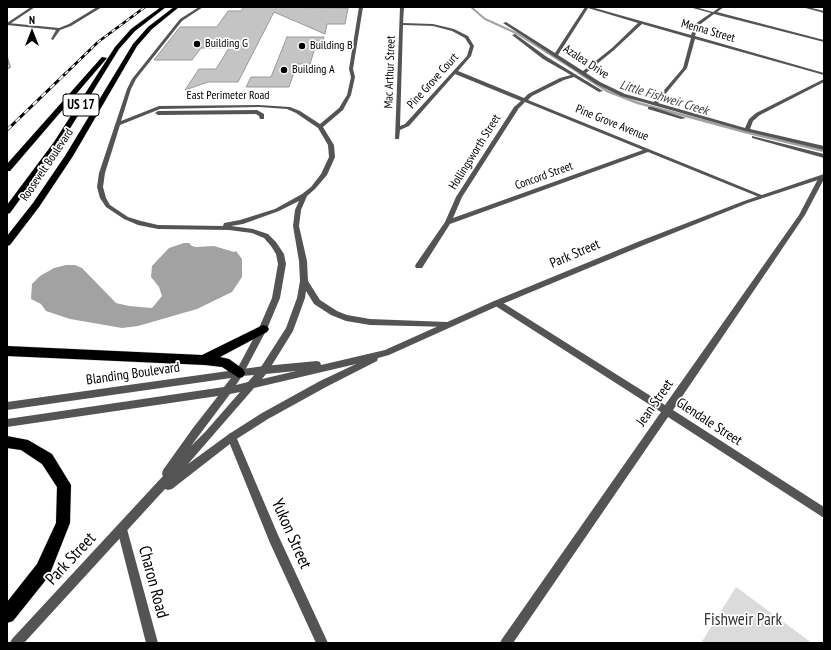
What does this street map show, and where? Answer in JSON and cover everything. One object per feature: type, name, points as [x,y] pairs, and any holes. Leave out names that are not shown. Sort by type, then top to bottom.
[{"type":"highway","name":"Roosevelt Boulevard","points":[[7,211],[57,143],[110,59],[127,37],[143,22],[164,7]]},
{"type":"highway","name":"Roosevelt Boulevard","points":[[7,242],[36,205],[69,156],[135,45],[153,25],[178,7]]},
{"type":"highway","points":[[7,169],[99,64],[127,37]]},
{"type":"highway","points":[[205,360],[263,329]]},
{"type":"highway","points":[[7,351],[205,360],[225,362],[239,373]]},
{"type":"highway","points":[[7,442],[23,444],[47,460],[64,484],[63,523],[43,570],[7,615]]},
{"type":"street","points":[[7,25],[33,7]]},
{"type":"street","points":[[7,25],[59,29],[70,25],[100,7]]},
{"type":"street","points":[[201,7],[182,20],[137,74],[129,89],[101,180],[103,198],[108,206],[126,218],[140,223],[158,227],[201,228],[241,222],[277,210],[304,195]]},
{"type":"street","points":[[320,127],[341,109],[349,95],[353,77],[351,69],[361,7]]},
{"type":"street","name":"Mac Arthur Street","points":[[397,138],[402,7]]},
{"type":"street","points":[[556,55],[587,7]]},
{"type":"street","name":"Menna Street","points":[[587,7],[824,74]]},
{"type":"street","points":[[691,7],[824,41]]},
{"type":"street","points":[[655,104],[685,68],[696,25],[722,7]]},
{"type":"street","points":[[804,7],[824,12]]},
{"type":"street","points":[[583,73],[608,53],[640,22]]},
{"type":"street","name":"Azalea Drive","points":[[505,23],[608,89],[623,95],[747,130],[824,148]]},
{"type":"street","name":"Pine Grove Court","points":[[398,128],[407,125],[472,51],[472,46],[467,37],[456,31],[443,27],[423,24],[401,24]]},
{"type":"street","points":[[53,38],[59,29]]},
{"type":"street","name":"Azalea Drive","points":[[514,35],[545,58],[599,90],[655,110],[824,156]]},
{"type":"street","name":"Pine Grove Avenue","points":[[455,72],[761,196]]},
{"type":"street","name":"Hollingsworth Street","points":[[419,266],[448,222],[459,198],[517,107],[524,100],[562,79],[574,76]]},
{"type":"street","points":[[747,130],[751,120],[758,114],[824,80]]},
{"type":"street","name":"East Perimeter Road","points":[[119,124],[159,108],[171,107],[275,106],[298,112],[320,127],[330,145],[332,157],[328,168],[321,179],[304,195]]},
{"type":"street","name":"East Perimeter Road","points":[[133,118],[162,113],[256,112],[262,115],[262,118]]},
{"type":"street","name":"Concord Street","points":[[448,222],[648,150]]},
{"type":"street","name":"Park Street","points":[[249,387],[340,363],[386,353],[447,325],[642,243],[761,196],[823,176]]},
{"type":"street","name":"Jean Street","points":[[506,643],[821,187],[823,176]]},
{"type":"street","points":[[808,181],[821,187]]},
{"type":"street","points":[[264,370],[290,328],[301,298],[304,281],[303,261],[296,226],[298,210],[304,195]]},
{"type":"street","name":"Park Street","points":[[151,498],[196,431],[239,373],[263,329],[276,298],[281,275],[282,264],[280,254],[274,244],[266,236],[253,231],[201,228]]},
{"type":"street","points":[[304,281],[317,302],[334,313],[346,318],[370,322],[447,325]]},
{"type":"street","name":"Glendale Street","points":[[497,304],[667,411],[824,513]]},
{"type":"street","points":[[151,498],[232,437],[265,416],[323,384],[386,353]]},
{"type":"street","name":"Park Street","points":[[16,643],[151,498],[264,370],[340,363]]},
{"type":"street","name":"Blanding Boulevard","points":[[7,406],[264,370]]},
{"type":"street","points":[[7,423],[249,387]]},
{"type":"street","name":"Yukon Street","points":[[232,437],[274,539],[322,643]]},
{"type":"street","name":"Charon Road","points":[[122,529],[152,643]]},
{"type":"green space","name":"Fishweir Park","points":[[736,587],[812,643],[701,643]]},
{"type":"shaded area","points":[[184,243],[189,243],[196,247],[214,246],[234,252],[236,251],[242,259],[242,277],[232,292],[197,309],[138,326],[122,328],[70,319],[46,311],[41,304],[31,299],[32,284],[40,276],[54,268],[66,265],[75,265],[82,268],[116,303],[152,308],[162,296],[159,287],[151,277],[152,266],[169,248]]},
{"type":"building","points":[[244,7],[348,8],[345,24],[327,24],[325,34],[274,12],[238,82],[208,82],[185,90],[199,69],[216,69],[229,48],[201,48],[192,60],[154,60],[180,27],[217,27],[228,11],[241,11]]},
{"type":"building","points":[[287,37],[324,37],[321,48],[315,48],[310,64],[297,64],[289,87],[246,87],[251,77],[271,77]]},
{"type":"waterway","name":"Little Fishweir Creek","points":[[471,7],[485,19],[516,33],[581,74]]},
{"type":"waterway","points":[[7,57],[10,67],[7,69]]},
{"type":"waterway","name":"Little Fishweir Creek","points":[[579,73],[607,91],[638,103],[745,132],[824,151]]},
{"type":"railway","points":[[65,74],[98,42],[145,7]]},
{"type":"railway","points":[[7,130],[66,73]]},
{"type":"place","name":"Building G","points":[[197,44]]},
{"type":"place","name":"Building B","points":[[302,46]]},
{"type":"place","name":"Building A","points":[[284,70]]}]
